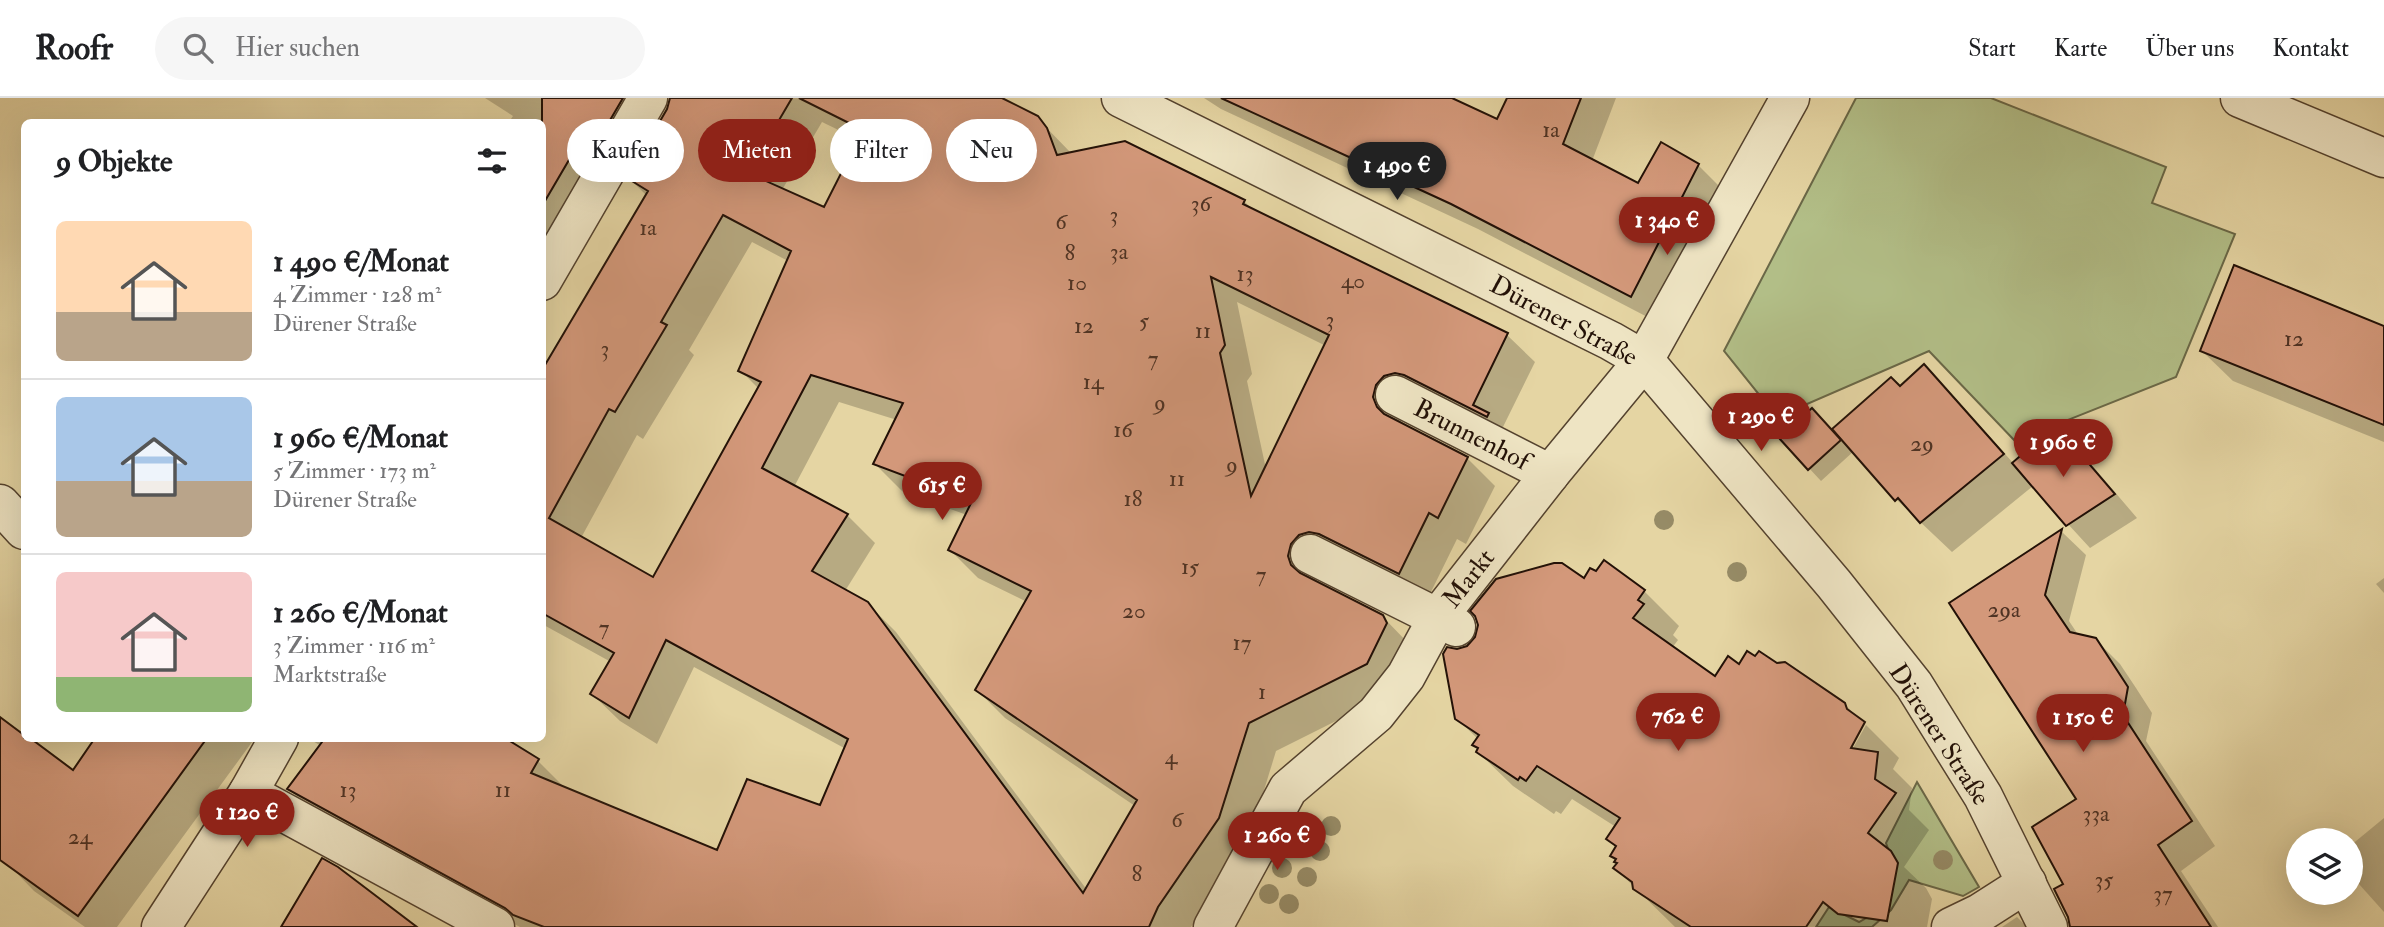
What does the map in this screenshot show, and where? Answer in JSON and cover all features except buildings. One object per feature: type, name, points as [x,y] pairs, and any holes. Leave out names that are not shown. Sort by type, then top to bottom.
[{"type":"street","points":[[546,274],[648,98]]},
{"type":"street","name":"Dürener Straße","points":[[1121,98],[1289,197],[1611,341],[1644,360],[1834,584],[1914,685],[1983,796],[2048,927]]},
{"type":"street","name":"Markt","points":[[1213,927],[1288,789],[1376,714],[1447,622],[1550,474],[1644,360],[1790,98]]},
{"type":"street","points":[[2240,98],[2384,158]]},
{"type":"street","name":"Brunnenhof","points":[[1395,395],[1550,474]]},
{"type":"street","points":[[0,504],[21,527]]},
{"type":"street","points":[[1310,554],[1447,622]]},
{"type":"street","points":[[162,927],[248,793],[277,742]]},
{"type":"street","points":[[248,793],[495,927]]},
{"type":"street","points":[[1951,927],[1980,914],[2027,883]]},
{"type":"green space","points":[[1856,98],[1991,98],[2166,167],[2152,203],[2235,234],[2176,377],[2015,441],[1929,351],[1777,417],[1724,351]]},
{"type":"green space","points":[[1917,782],[1979,887],[1963,896],[1909,880],[1891,910],[1872,927],[1816,927],[1829,907],[1859,922],[1875,913],[1896,871],[1886,843]]}]
